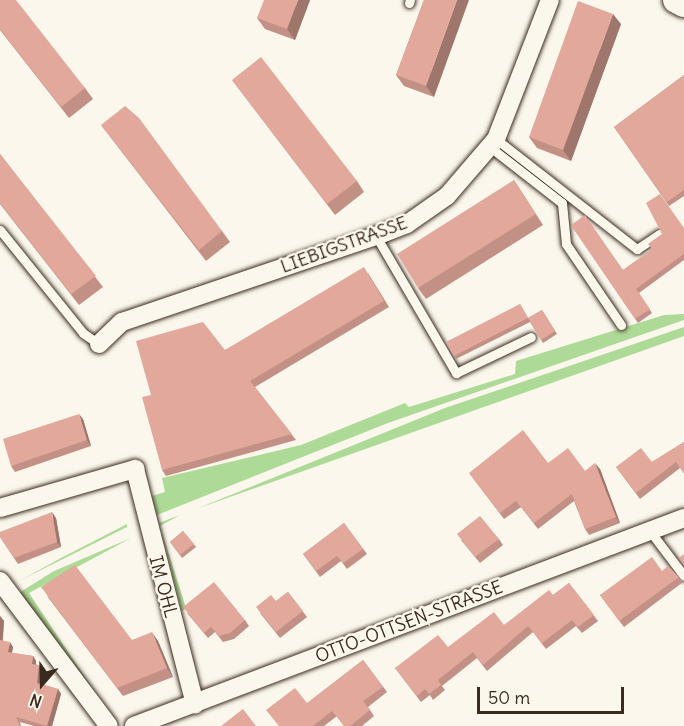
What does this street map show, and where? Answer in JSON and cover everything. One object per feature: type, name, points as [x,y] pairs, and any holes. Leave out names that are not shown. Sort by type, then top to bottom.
[{"type":"street","name":"LIEBIGSTRASSE","points":[[99,344],[122,322],[407,224],[447,196],[493,143],[550,0]]},
{"type":"street","points":[[676,0],[684,4]]},
{"type":"street","name":"IM OHL","points":[[0,508],[135,469],[195,704]]},
{"type":"street","name":"OTTO-OTTSEN-STRASSE","points":[[134,726],[684,518]]},
{"type":"street","points":[[3,585],[109,726]]},
{"type":"lane","points":[[493,143],[636,249],[659,234]]},
{"type":"lane","points":[[493,143],[562,203],[566,244],[621,325]]},
{"type":"lane","points":[[0,230],[82,333],[99,344]]},
{"type":"lane","points":[[376,236],[456,373],[531,337]]},
{"type":"lane","points":[[650,531],[684,576]]},
{"type":"green space","points":[[684,314],[684,320],[388,423],[157,515],[152,496],[165,492],[162,478],[301,445],[405,403],[409,407],[515,374],[516,361],[664,315]]},
{"type":"green space","points":[[684,327],[684,336],[196,509],[445,408]]},
{"type":"green space","points":[[180,515],[160,526],[186,608],[182,611],[159,523]]},
{"type":"green space","points":[[127,524],[127,527],[19,581],[61,558]]},
{"type":"green space","points":[[131,538],[29,593],[96,694],[93,697],[17,594],[54,571]]},
{"type":"building","points":[[0,0],[16,0],[85,88],[61,107],[0,29]]},
{"type":"building","points":[[264,0],[298,0],[287,29],[257,18]]},
{"type":"building","points":[[424,0],[457,0],[426,86],[396,75]]},
{"type":"building","points":[[578,1],[613,14],[563,150],[529,137]]},
{"type":"building","points":[[261,57],[357,181],[327,204],[232,80]]},
{"type":"building","points":[[684,75],[684,190],[667,202],[614,127]]},
{"type":"building","points":[[125,106],[139,118],[222,231],[199,250],[101,125]]},
{"type":"building","points":[[0,154],[96,276],[71,294],[0,203]]},
{"type":"building","points":[[514,180],[536,214],[418,288],[397,254]]},
{"type":"building","points":[[660,194],[684,228],[684,254],[636,289],[650,309],[635,319],[571,225],[585,215],[623,270],[652,249],[648,244],[662,234],[646,203]]},
{"type":"building","points":[[364,267],[384,301],[250,381],[292,434],[162,470],[142,397],[151,395],[136,341],[203,322],[225,350]]},
{"type":"building","points":[[520,304],[528,318],[454,356],[446,342]]},
{"type":"building","points":[[542,310],[555,331],[541,340],[528,318]]},
{"type":"building","points":[[79,414],[87,440],[11,466],[3,439]]},
{"type":"building","points":[[523,430],[548,463],[568,448],[585,471],[595,463],[616,517],[585,529],[572,494],[534,523],[516,501],[500,513],[469,473]]},
{"type":"building","points":[[684,442],[684,474],[676,462],[636,493],[616,467],[641,448],[652,462]]},
{"type":"building","points":[[52,512],[57,542],[14,558],[0,537],[0,532]]},
{"type":"building","points":[[480,516],[499,539],[475,557],[457,534]]},
{"type":"building","points":[[344,523],[363,549],[343,563],[337,556],[316,571],[303,554]]},
{"type":"building","points":[[183,531],[194,544],[180,555],[170,542]]},
{"type":"building","points":[[684,554],[684,565],[679,558]]},
{"type":"building","points":[[652,557],[662,571],[668,566],[679,577],[619,621],[600,595]]},
{"type":"building","points":[[75,565],[132,640],[152,632],[167,668],[117,688],[41,587]]},
{"type":"building","points":[[214,582],[245,620],[230,633],[219,636],[211,627],[204,633],[183,607]]},
{"type":"building","points":[[569,583],[594,615],[578,627],[572,620],[542,643],[528,626],[483,665],[473,652],[438,680],[441,685],[429,694],[425,689],[417,696],[395,668],[438,635],[448,647],[494,612],[504,625],[549,590],[553,595]]},
{"type":"building","points":[[288,592],[303,611],[276,632],[256,607],[271,595],[276,601]]},
{"type":"building","points":[[0,640],[10,642],[8,652],[33,656],[32,664],[39,665],[37,683],[58,689],[47,726],[16,717],[20,726],[0,726]]},
{"type":"building","points":[[363,660],[383,687],[363,701],[370,710],[350,726],[344,726],[332,711],[313,726],[279,726],[266,710],[295,688],[307,703]]},
{"type":"building","points":[[243,709],[256,726],[221,726]]}]
